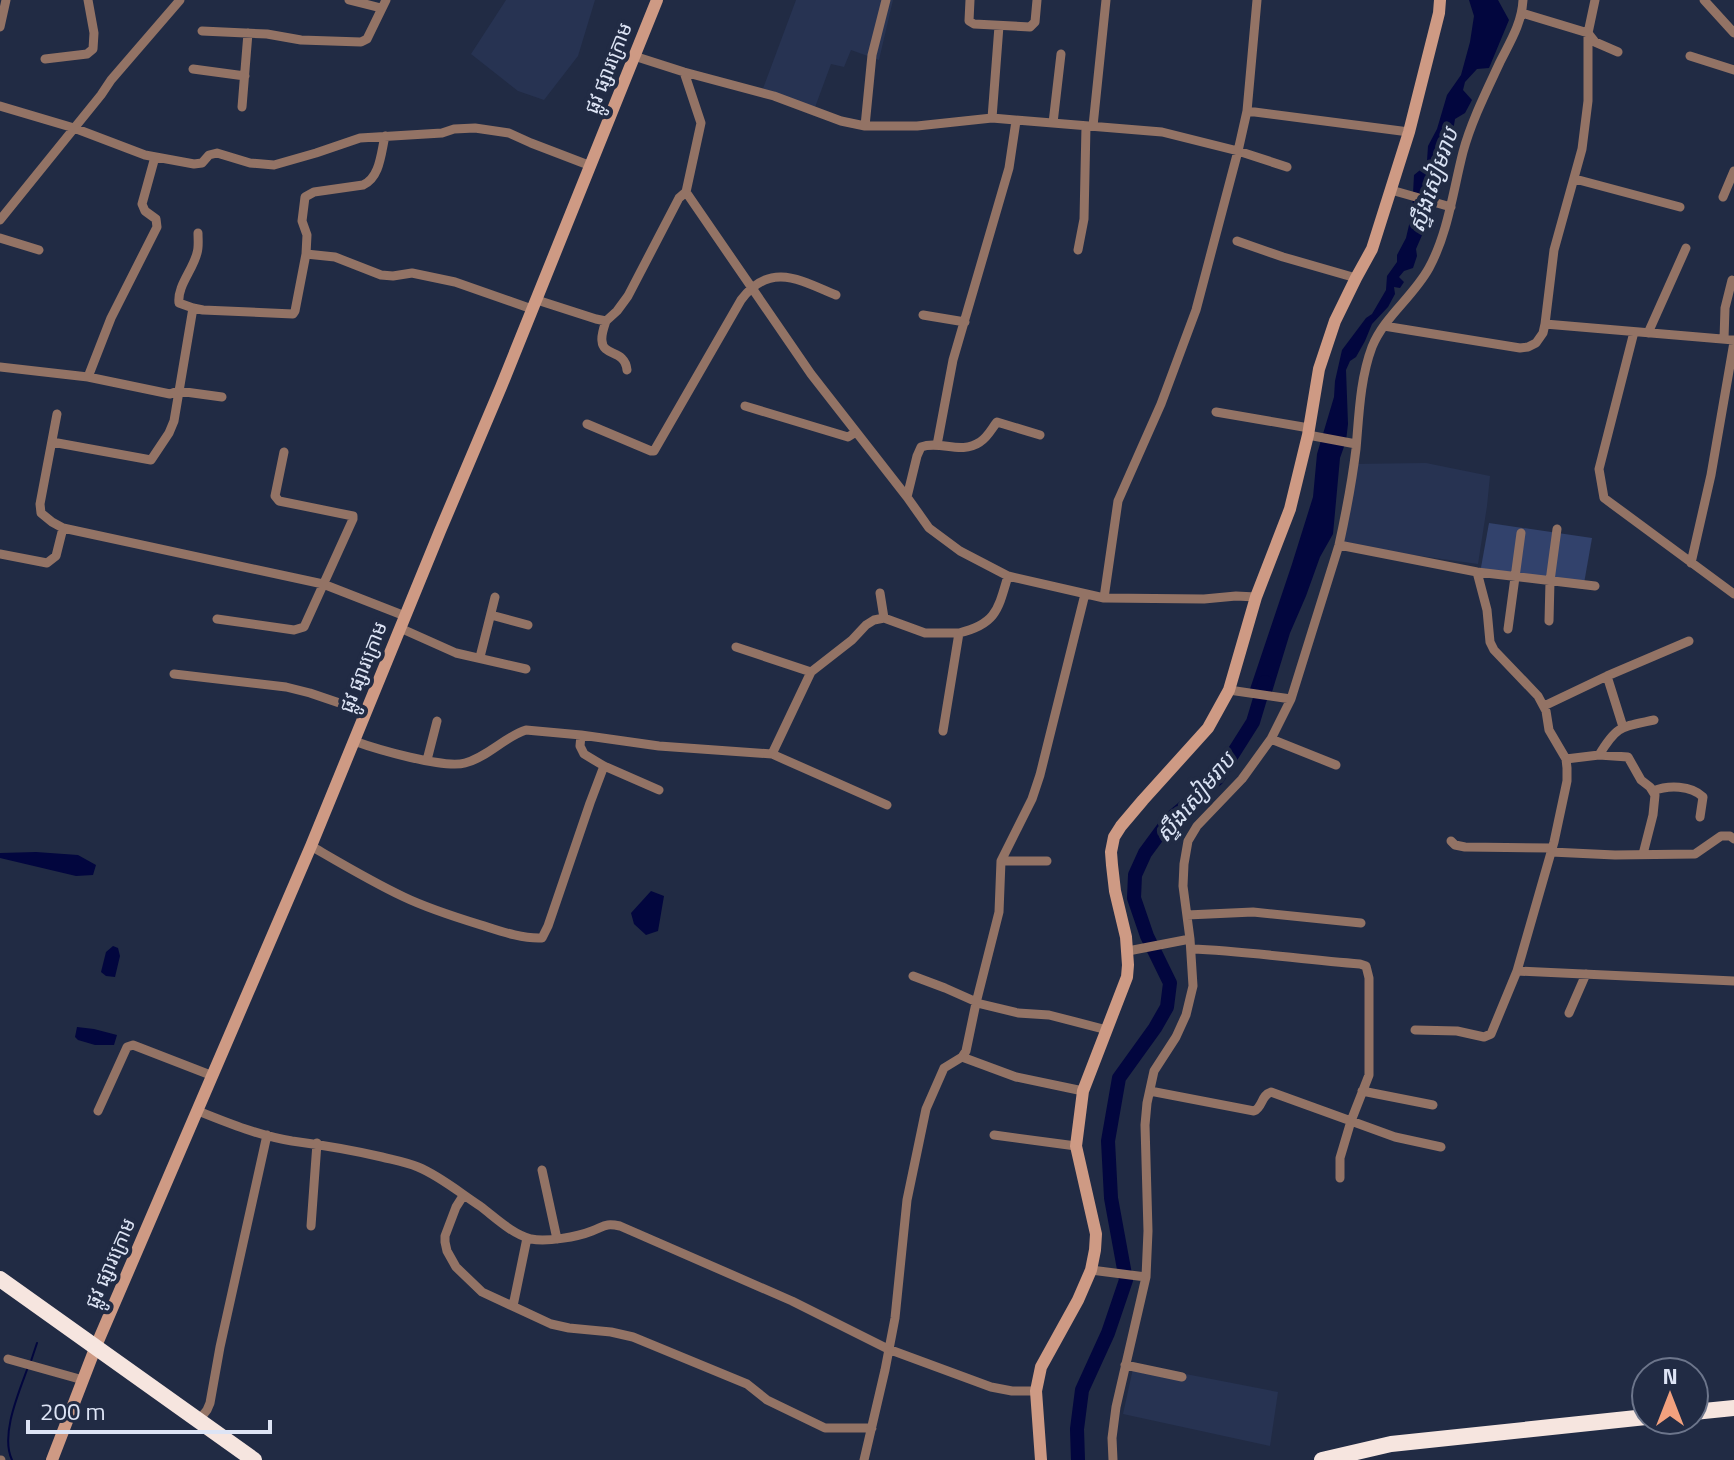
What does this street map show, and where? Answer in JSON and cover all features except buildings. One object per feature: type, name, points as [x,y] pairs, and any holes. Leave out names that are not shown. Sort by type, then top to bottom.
[{"type":"highway","points":[[0,1279],[254,1460]]},
{"type":"highway","points":[[1710,1410],[1734,1408]]},
{"type":"highway","points":[[1322,1460],[1391,1444],[1630,1419]]},
{"type":"main road","name":"ផ្លូវ ផ្សារក្រោម","points":[[52,1460],[96,1346],[311,846],[657,0]]},
{"type":"main road","points":[[1041,1460],[1036,1391],[1041,1367],[1078,1300],[1091,1270],[1095,1250],[1096,1234],[1076,1146],[1083,1091],[1126,983],[1128,951],[1112,865],[1114,837],[1208,728],[1234,690],[1256,597],[1290,509],[1312,433],[1319,369],[1335,321],[1397,192],[1440,0]]},
{"type":"street","points":[[0,27],[6,0]]},
{"type":"street","points":[[45,59],[87,54],[93,49],[95,43],[88,0]]},
{"type":"street","points":[[0,220],[111,80],[180,0]]},
{"type":"street","points":[[202,31],[361,42],[367,39],[383,4],[349,0]]},
{"type":"street","points":[[865,126],[872,55],[886,0]]},
{"type":"street","points":[[970,0],[969,21],[974,24],[1030,27],[1035,22],[1037,0]]},
{"type":"street","points":[[1078,250],[1084,219],[1090,126],[1106,0]]},
{"type":"street","points":[[1104,598],[1118,501],[1161,404],[1196,310],[1238,151],[1247,111],[1257,0]]},
{"type":"street","points":[[1113,1460],[1116,1407],[1139,1310],[1148,1231],[1145,1125],[1150,1091],[1154,1071],[1186,1015],[1193,986],[1183,875],[1188,841],[1197,826],[1242,779],[1271,739],[1339,545],[1350,493],[1353,443],[1371,349],[1384,326],[1427,271],[1442,237],[1446,206],[1464,148],[1519,24],[1523,0]]},
{"type":"street","points":[[1384,326],[1525,348],[1540,340],[1545,324],[1554,250],[1582,149],[1588,101],[1588,33],[1595,0]]},
{"type":"street","points":[[1704,0],[1734,33]]},
{"type":"street","points":[[1522,13],[1588,33],[1595,42],[1618,52]]},
{"type":"street","points":[[992,118],[999,26]]},
{"type":"street","points":[[242,107],[248,33]]},
{"type":"street","points":[[1053,123],[1061,54]]},
{"type":"street","points":[[634,56],[865,126],[917,126],[992,118],[1162,132],[1287,167]]},
{"type":"street","points":[[1690,56],[1734,70]]},
{"type":"street","points":[[193,69],[245,76]]},
{"type":"street","points":[[627,370],[623,358],[604,348],[606,321],[628,296],[679,198],[686,192],[701,123],[684,72]]},
{"type":"street","points":[[0,106],[155,157],[200,164],[209,155],[217,153],[255,164],[274,165],[360,138],[442,133],[454,129],[491,129],[509,133],[591,166]]},
{"type":"street","points":[[1247,111],[1409,132]]},
{"type":"street","points":[[937,445],[953,360],[1009,168],[1016,121]]},
{"type":"street","points":[[198,233],[196,257],[178,298],[179,303],[193,308],[293,314],[306,254],[307,235],[302,221],[305,197],[314,192],[369,183],[379,162],[385,136]]},
{"type":"street","points":[[88,377],[111,318],[157,227],[156,219],[145,211],[142,204],[155,157]]},
{"type":"street","points":[[1723,197],[1734,171]]},
{"type":"street","points":[[1575,179],[1680,207]]},
{"type":"street","points":[[686,192],[811,374],[929,528],[960,551],[1008,576],[1104,598],[1256,597]]},
{"type":"street","points":[[1397,192],[1446,206]]},
{"type":"street","points":[[0,238],[39,250]]},
{"type":"street","points":[[1237,241],[1356,278]]},
{"type":"street","points":[[1648,333],[1686,248]]},
{"type":"street","points":[[306,254],[335,257],[381,275],[412,273],[455,282],[606,321]]},
{"type":"street","points":[[587,424],[654,451],[750,288],[763,279],[791,276],[836,295]]},
{"type":"street","points":[[1691,563],[1711,475],[1731,341],[1732,280]]},
{"type":"street","points":[[52,442],[151,460],[174,421],[193,308]]},
{"type":"street","points":[[923,315],[965,322]]},
{"type":"street","points":[[1545,324],[1731,341]]},
{"type":"street","points":[[1634,332],[1599,469],[1604,498],[1734,594]]},
{"type":"street","points":[[0,367],[88,377],[170,394],[178,391],[222,397]]},
{"type":"street","points":[[745,406],[848,437],[856,432]]},
{"type":"street","points":[[1216,412],[1353,443]]},
{"type":"street","points":[[57,414],[40,509],[43,516],[63,528],[323,584],[403,622],[456,653],[526,669]]},
{"type":"street","points":[[907,497],[921,447],[965,448],[978,444],[997,422],[1040,435]]},
{"type":"street","points":[[217,619],[300,630],[304,627],[353,516],[279,501],[275,496],[284,452]]},
{"type":"street","points":[[0,554],[47,563],[56,556],[63,528]]},
{"type":"street","points":[[1549,621],[1550,581],[1557,529]]},
{"type":"street","points":[[1508,629],[1521,533]]},
{"type":"street","points":[[1339,545],[1477,572],[1595,586]]},
{"type":"street","points":[[1415,1030],[1453,1030],[1484,1037],[1491,1034],[1517,971],[1567,781],[1566,759],[1549,730],[1544,706],[1490,642],[1487,610],[1477,572]]},
{"type":"street","points":[[772,754],[811,672],[866,625],[884,618],[925,633],[959,633],[975,629],[990,620],[1001,601],[1008,576]]},
{"type":"street","points":[[880,593],[884,618]]},
{"type":"street","points":[[864,1460],[895,1318],[907,1200],[926,1109],[944,1068],[966,1051],[999,912],[1001,861],[1032,799],[1040,775],[1085,594]]},
{"type":"street","points":[[480,657],[495,597]]},
{"type":"street","points":[[491,615],[528,625]]},
{"type":"street","points":[[943,731],[959,633]]},
{"type":"street","points":[[1544,706],[1689,641]]},
{"type":"street","points":[[736,647],[811,672]]},
{"type":"street","points":[[174,674],[286,687],[366,712]]},
{"type":"street","points":[[1607,676],[1623,727]]},
{"type":"street","points":[[1234,690],[1287,698]]},
{"type":"street","points":[[1599,755],[1612,734],[1623,727],[1654,720]]},
{"type":"street","points":[[427,760],[437,721]]},
{"type":"street","points":[[354,741],[446,764],[464,764],[526,730],[659,746],[772,754],[887,805]]},
{"type":"street","points":[[581,735],[580,746],[584,754],[659,790]]},
{"type":"street","points":[[1271,739],[1336,765]]},
{"type":"street","points":[[1566,759],[1599,755],[1628,757],[1641,780],[1655,795],[1643,854]]},
{"type":"street","points":[[311,846],[403,897],[437,911],[503,931],[542,938],[604,766]]},
{"type":"street","points":[[1653,791],[1668,787],[1697,792],[1703,797],[1700,817]]},
{"type":"street","points":[[1451,841],[1465,847],[1615,855],[1695,854],[1721,836],[1734,839]]},
{"type":"street","points":[[1001,861],[1047,861]]},
{"type":"street","points":[[1187,915],[1253,912],[1361,923]]},
{"type":"street","points":[[1128,951],[1172,943],[1191,944],[1366,966],[1369,978],[1369,1075],[1340,1158],[1340,1178]]},
{"type":"street","points":[[1517,971],[1734,981]]},
{"type":"street","points":[[1569,1013],[1586,974]]},
{"type":"street","points":[[913,976],[976,1003],[1018,1013],[1049,1015],[1107,1030]]},
{"type":"street","points":[[98,1111],[127,1047],[133,1045],[213,1076]]},
{"type":"street","points":[[962,1057],[1016,1077],[1083,1091]]},
{"type":"street","points":[[1150,1091],[1254,1111],[1265,1095],[1271,1092],[1395,1137],[1441,1147]]},
{"type":"street","points":[[1362,1091],[1433,1105]]},
{"type":"street","points":[[198,1111],[230,1124],[290,1141],[317,1143],[416,1166],[527,1238],[557,1239],[603,1225],[620,1226],[792,1301],[888,1349],[991,1387],[1036,1391]]},
{"type":"street","points":[[199,1420],[210,1403],[267,1135]]},
{"type":"street","points":[[994,1135],[1076,1146]]},
{"type":"street","points":[[311,1226],[317,1143]]},
{"type":"street","points":[[542,1170],[557,1239]]},
{"type":"street","points":[[463,1196],[445,1236],[447,1251],[456,1267],[482,1292],[560,1326],[633,1337],[747,1384],[767,1400],[825,1428],[872,1428]]},
{"type":"street","points":[[513,1306],[527,1238]]},
{"type":"street","points":[[1091,1270],[1143,1277]]},
{"type":"street","points":[[8,1359],[83,1380]]},
{"type":"street","points":[[1125,1365],[1182,1377]]},
{"type":"shaded area","points":[[506,0],[595,0],[578,56],[544,100],[518,91],[471,54]]},
{"type":"shaded area","points":[[796,0],[893,0],[879,60],[851,50],[844,67],[831,64],[814,110],[761,94]]},
{"type":"shaded area","points":[[1426,463],[1490,476],[1478,564],[1341,545],[1352,464]]},
{"type":"shaded area","points":[[1489,523],[1592,538],[1583,589],[1480,573]]},
{"type":"shaded area","points":[[1134,1364],[1278,1392],[1270,1446],[1123,1414]]},
{"type":"water","name":"ស្ទឹងសៀមរាប","points":[[1469,0],[1498,0],[1509,20],[1489,68],[1477,69],[1465,82],[1463,90],[1472,100],[1465,113],[1455,119],[1450,149],[1443,152],[1446,169],[1425,216],[1426,226],[1416,249],[1413,268],[1399,277],[1404,282],[1400,288],[1394,287],[1395,294],[1388,307],[1372,324],[1346,370],[1348,424],[1340,458],[1333,534],[1320,557],[1290,633],[1272,692],[1250,689],[1313,497],[1317,454],[1334,397],[1342,350],[1372,314],[1386,290],[1387,276],[1397,262],[1397,255],[1406,238],[1412,212],[1414,175],[1425,166],[1428,146],[1437,129],[1447,95],[1461,75],[1474,16]]},
{"type":"water","points":[[0,853],[78,855],[96,865],[93,875],[76,876],[0,858]]},
{"type":"water","points":[[651,891],[664,896],[658,931],[646,935],[634,924],[631,913]]},
{"type":"water","points":[[113,946],[118,948],[120,956],[115,977],[101,972],[106,952]]},
{"type":"water","points":[[77,1027],[117,1035],[114,1045],[95,1045],[78,1040],[75,1037]]},
{"type":"waterway","name":"ស្ទឹងសៀមរាប","points":[[1078,1460],[1077,1429],[1082,1390],[1108,1333],[1126,1280],[1111,1198],[1108,1141],[1119,1078],[1167,1007],[1170,983],[1147,936],[1134,898],[1135,875],[1145,853],[1170,819],[1217,779],[1253,722],[1265,682]]},
{"type":"waterway","points":[[31,1361],[37,1343]]},
{"type":"waterway","points":[[12,1460],[9,1426],[28,1367]]}]
